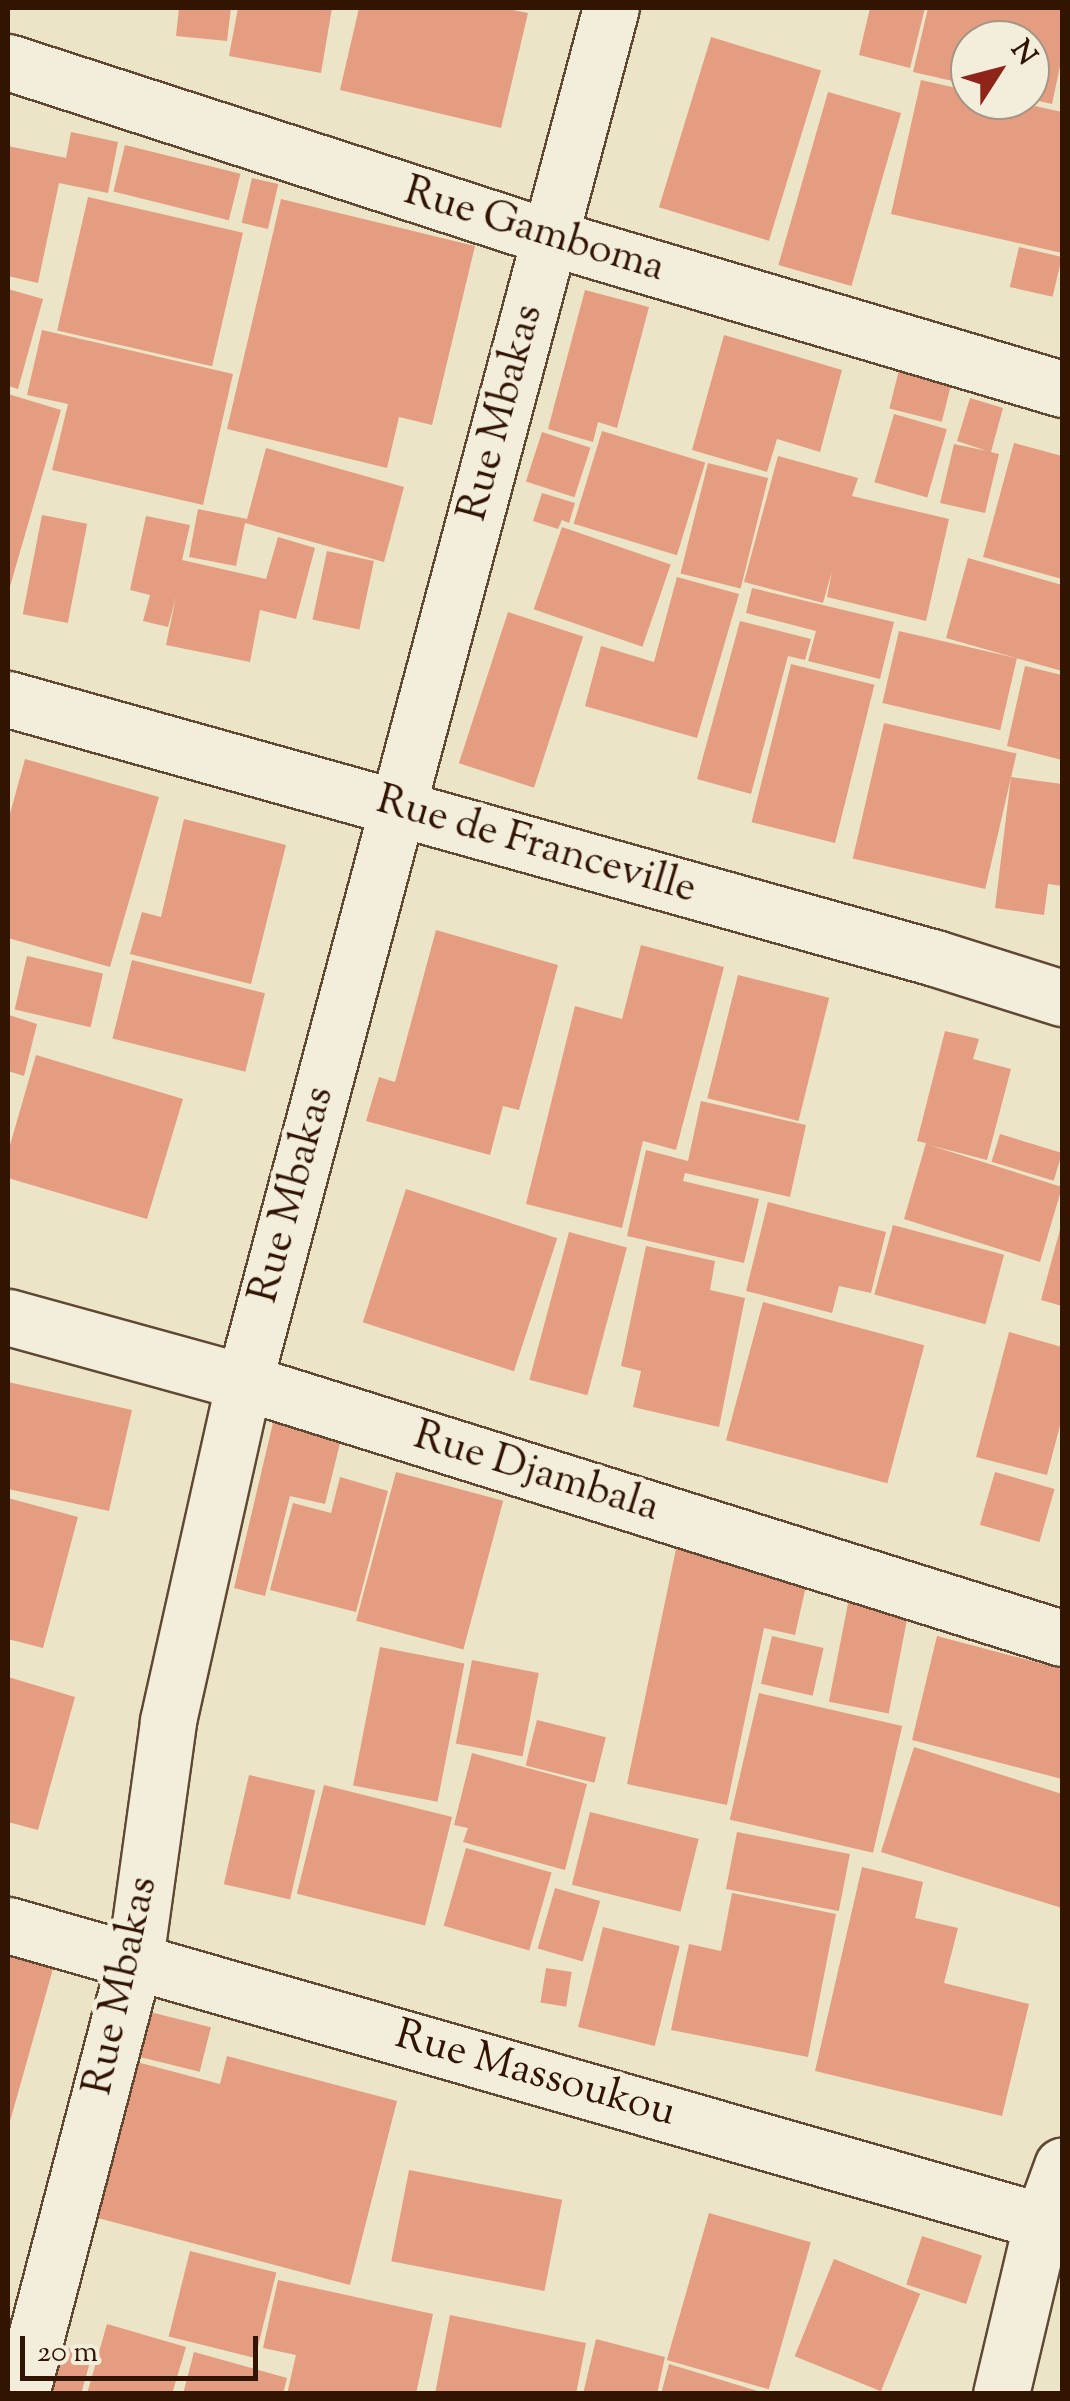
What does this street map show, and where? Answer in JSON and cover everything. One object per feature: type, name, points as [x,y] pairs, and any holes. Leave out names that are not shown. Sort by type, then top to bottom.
[{"type":"street","name":"Rue Mbakas","points":[[21,2394],[135,1960],[168,1721],[244,1382],[394,806],[611,8]]},
{"type":"street","name":"Rue Gamboma","points":[[8,62],[550,238],[1062,389]]},
{"type":"street","name":"Rue de Franceville","points":[[8,699],[1062,998]]},
{"type":"street","name":"Rue Djambala","points":[[8,1317],[244,1382],[1062,1638]]},
{"type":"street","name":"Rue Massoukou","points":[[8,1925],[1052,2224]]},
{"type":"street","points":[[1000,2394],[1052,2224],[1062,2166]]},
{"type":"building","points":[[179,8],[231,8],[227,41],[176,36]]},
{"type":"building","points":[[238,8],[332,8],[321,73],[229,56]]},
{"type":"building","points":[[359,8],[503,8],[528,13],[501,128],[340,90]]},
{"type":"building","points":[[870,8],[925,8],[910,68],[859,55]]},
{"type":"building","points":[[928,8],[1062,10],[1062,57],[1052,104],[1050,20],[950,20],[950,80],[913,72]]},
{"type":"building","points":[[711,37],[821,71],[769,241],[659,207]]},
{"type":"building","points":[[921,80],[950,87],[950,120],[1050,120],[1050,109],[1062,112],[1062,253],[891,214]]},
{"type":"building","points":[[828,92],[901,113],[851,286],[778,265]]},
{"type":"building","points":[[71,132],[118,142],[108,193],[59,183],[38,283],[8,276],[8,146],[66,158]]},
{"type":"building","points":[[125,145],[240,174],[229,220],[113,192]]},
{"type":"building","points":[[252,178],[278,184],[268,229],[242,223]]},
{"type":"building","points":[[88,197],[243,233],[212,366],[57,330]]},
{"type":"building","points":[[281,199],[475,246],[432,425],[399,417],[387,468],[227,429]]},
{"type":"building","points":[[1019,247],[1062,257],[1053,297],[1010,287]]},
{"type":"building","points":[[8,289],[43,299],[18,389],[8,386]]},
{"type":"building","points":[[585,290],[649,307],[617,428],[598,422],[593,442],[548,429]]},
{"type":"building","points":[[42,330],[233,374],[203,505],[52,470],[68,404],[27,395]]},
{"type":"building","points":[[724,335],[842,370],[820,452],[777,439],[767,472],[692,450]]},
{"type":"building","points":[[901,362],[953,375],[942,422],[889,409]]},
{"type":"building","points":[[8,394],[61,410],[9,590],[8,590]]},
{"type":"building","points":[[970,398],[1003,408],[991,452],[999,454],[985,513],[940,503],[954,444],[987,451],[957,441]]},
{"type":"building","points":[[894,414],[947,429],[927,497],[874,482]]},
{"type":"building","points":[[602,431],[705,463],[677,555],[574,524]]},
{"type":"building","points":[[542,432],[591,448],[574,497],[526,481]]},
{"type":"building","points":[[1014,443],[1062,456],[1062,579],[983,557]]},
{"type":"building","points":[[266,448],[404,487],[384,562],[245,523],[236,566],[189,557],[198,509],[247,519]]},
{"type":"building","points":[[778,456],[858,478],[852,496],[949,519],[926,621],[827,597],[832,571],[823,603],[744,582]]},
{"type":"building","points":[[708,463],[768,478],[741,589],[680,574]]},
{"type":"building","points":[[542,493],[575,503],[569,523],[562,520],[558,529],[533,521]]},
{"type":"building","points":[[42,515],[87,524],[68,623],[23,614]]},
{"type":"building","points":[[146,516],[190,525],[182,560],[266,579],[278,537],[315,548],[296,619],[260,610],[250,662],[166,645],[176,597],[168,627],[143,621],[150,595],[130,590]]},
{"type":"building","points":[[562,527],[671,564],[642,647],[534,609]]},
{"type":"building","points":[[327,551],[374,561],[359,629],[312,619]]},
{"type":"building","points":[[968,558],[1062,585],[1062,671],[946,638]]},
{"type":"building","points":[[677,577],[739,594],[697,738],[585,706],[601,646],[654,662]]},
{"type":"building","points":[[752,588],[894,622],[880,679],[808,661],[816,631],[746,613]]},
{"type":"building","points":[[508,612],[583,636],[534,788],[459,763]]},
{"type":"building","points":[[740,621],[811,639],[805,660],[788,656],[751,794],[697,779]]},
{"type":"building","points":[[899,631],[1017,658],[1000,730],[882,703]]},
{"type":"building","points":[[791,664],[874,685],[835,843],[752,822]]},
{"type":"building","points":[[1025,666],[1062,675],[1062,760],[1007,746]]},
{"type":"building","points":[[884,723],[1017,754],[985,889],[853,858]]},
{"type":"building","points":[[25,759],[159,797],[110,967],[8,938],[8,821]]},
{"type":"building","points":[[1011,777],[1062,784],[1062,886],[1048,884],[1044,915],[995,908]]},
{"type":"building","points":[[184,819],[286,845],[251,984],[130,954],[142,912],[161,917]]},
{"type":"building","points":[[436,930],[558,965],[519,1110],[503,1106],[490,1155],[366,1121],[379,1077],[395,1082]]},
{"type":"building","points":[[641,945],[724,967],[676,1150],[643,1141],[622,1228],[526,1204],[575,1006],[622,1019]]},
{"type":"building","points":[[27,956],[103,974],[91,1027],[15,1010]]},
{"type":"building","points":[[132,960],[265,993],[245,1072],[112,1039]]},
{"type":"building","points":[[738,975],[829,998],[798,1121],[707,1098]]},
{"type":"building","points":[[9,1015],[37,1024],[24,1076],[8,1071]]},
{"type":"building","points":[[945,1031],[979,1039],[973,1059],[1011,1069],[987,1160],[929,1145],[1062,1187],[1040,1262],[904,1219],[926,1143],[917,1141]]},
{"type":"building","points":[[36,1055],[183,1099],[147,1219],[8,1178],[8,1152]]},
{"type":"building","points":[[701,1101],[806,1125],[790,1197],[685,1173],[683,1181],[759,1199],[744,1263],[627,1236],[646,1150],[688,1161]]},
{"type":"building","points":[[1000,1134],[1062,1153],[1054,1181],[992,1162]]},
{"type":"building","points":[[406,1189],[557,1238],[514,1371],[363,1322]]},
{"type":"building","points":[[768,1202],[886,1232],[871,1293],[839,1286],[832,1313],[746,1291]]},
{"type":"building","points":[[1062,1222],[1062,1306],[1041,1300]]},
{"type":"building","points":[[893,1225],[1004,1255],[985,1324],[874,1295]]},
{"type":"building","points":[[569,1232],[627,1248],[587,1395],[529,1380]]},
{"type":"building","points":[[646,1246],[715,1261],[710,1290],[745,1298],[719,1427],[633,1407],[641,1371],[621,1366]]},
{"type":"building","points":[[763,1302],[924,1345],[887,1483],[726,1440]]},
{"type":"building","points":[[1009,1332],[1062,1347],[1062,1418],[1047,1475],[976,1457]]},
{"type":"building","points":[[8,1382],[132,1410],[109,1511],[8,1489]]},
{"type":"building","points":[[276,1410],[344,1427],[325,1504],[290,1496],[265,1596],[234,1588]]},
{"type":"building","points":[[396,1472],[503,1501],[463,1649],[356,1621]]},
{"type":"building","points":[[995,1472],[1055,1489],[1039,1542],[980,1525]]},
{"type":"building","points":[[340,1477],[388,1491],[356,1612],[270,1590],[293,1503],[331,1513]]},
{"type":"building","points":[[8,1498],[78,1517],[43,1648],[8,1639]]},
{"type":"building","points":[[676,1549],[808,1577],[795,1635],[764,1628],[727,1805],[627,1784]]},
{"type":"building","points":[[851,1588],[911,1600],[889,1714],[829,1702]]},
{"type":"building","points":[[772,1636],[824,1648],[813,1696],[761,1684]]},
{"type":"building","points":[[937,1636],[1062,1669],[1062,1779],[912,1740]]},
{"type":"building","points":[[380,1647],[464,1663],[438,1802],[353,1785]]},
{"type":"building","points":[[472,1660],[539,1673],[523,1756],[456,1743]]},
{"type":"building","points":[[8,1677],[75,1697],[38,1830],[8,1822]]},
{"type":"building","points":[[759,1693],[902,1726],[873,1853],[730,1820]]},
{"type":"building","points":[[537,1720],[606,1737],[595,1783],[526,1766]]},
{"type":"building","points":[[914,1747],[1062,1794],[1062,1908],[881,1852]]},
{"type":"building","points":[[472,1753],[587,1784],[565,1870],[463,1842],[468,1828],[454,1825]]},
{"type":"building","points":[[249,1775],[315,1790],[290,1899],[224,1884]]},
{"type":"building","points":[[324,1785],[452,1817],[425,1926],[297,1894]]},
{"type":"building","points":[[590,1812],[699,1839],[681,1912],[572,1885]]},
{"type":"building","points":[[737,1832],[850,1854],[839,1911],[726,1889]]},
{"type":"building","points":[[466,1848],[552,1873],[529,1950],[444,1926]]},
{"type":"building","points":[[862,1867],[923,1882],[915,1918],[958,1928],[944,1983],[1029,2004],[1002,2116],[815,2071]]},
{"type":"building","points":[[555,1888],[600,1901],[583,1962],[538,1949]]},
{"type":"building","points":[[732,1893],[836,1914],[808,2057],[671,2030],[689,1944],[721,1951]]},
{"type":"building","points":[[603,1927],[680,1946],[655,2046],[578,2027]]},
{"type":"building","points":[[8,1951],[54,1965],[9,2125],[8,2125]]},
{"type":"building","points":[[546,1968],[572,1972],[566,2007],[541,2003]]},
{"type":"building","points":[[142,2010],[211,2027],[200,2072],[131,2055]]},
{"type":"building","points":[[227,2056],[397,2101],[350,2285],[94,2217],[133,2061],[220,2084]]},
{"type":"building","points":[[409,2170],[562,2200],[544,2291],[391,2261]]},
{"type":"building","points":[[709,2213],[811,2242],[769,2389],[667,2360]]},
{"type":"building","points":[[922,2236],[982,2255],[966,2304],[906,2285]]},
{"type":"building","points":[[190,2251],[276,2273],[255,2358],[169,2336]]},
{"type":"building","points":[[834,2259],[920,2294],[881,2391],[795,2356]]},
{"type":"building","points":[[278,2280],[433,2314],[416,2394],[287,2394],[296,2355],[263,2348]]},
{"type":"building","points":[[450,2315],[586,2343],[576,2394],[435,2394]]},
{"type":"building","points":[[107,2324],[186,2347],[172,2394],[87,2394]]},
{"type":"building","points":[[596,2339],[665,2357],[657,2394],[583,2394]]},
{"type":"building","points":[[44,2341],[92,2355],[81,2394],[30,2394]]},
{"type":"building","points":[[194,2352],[287,2378],[283,2394],[183,2394]]},
{"type":"building","points":[[669,2364],[764,2393],[764,2394],[661,2394]]}]
